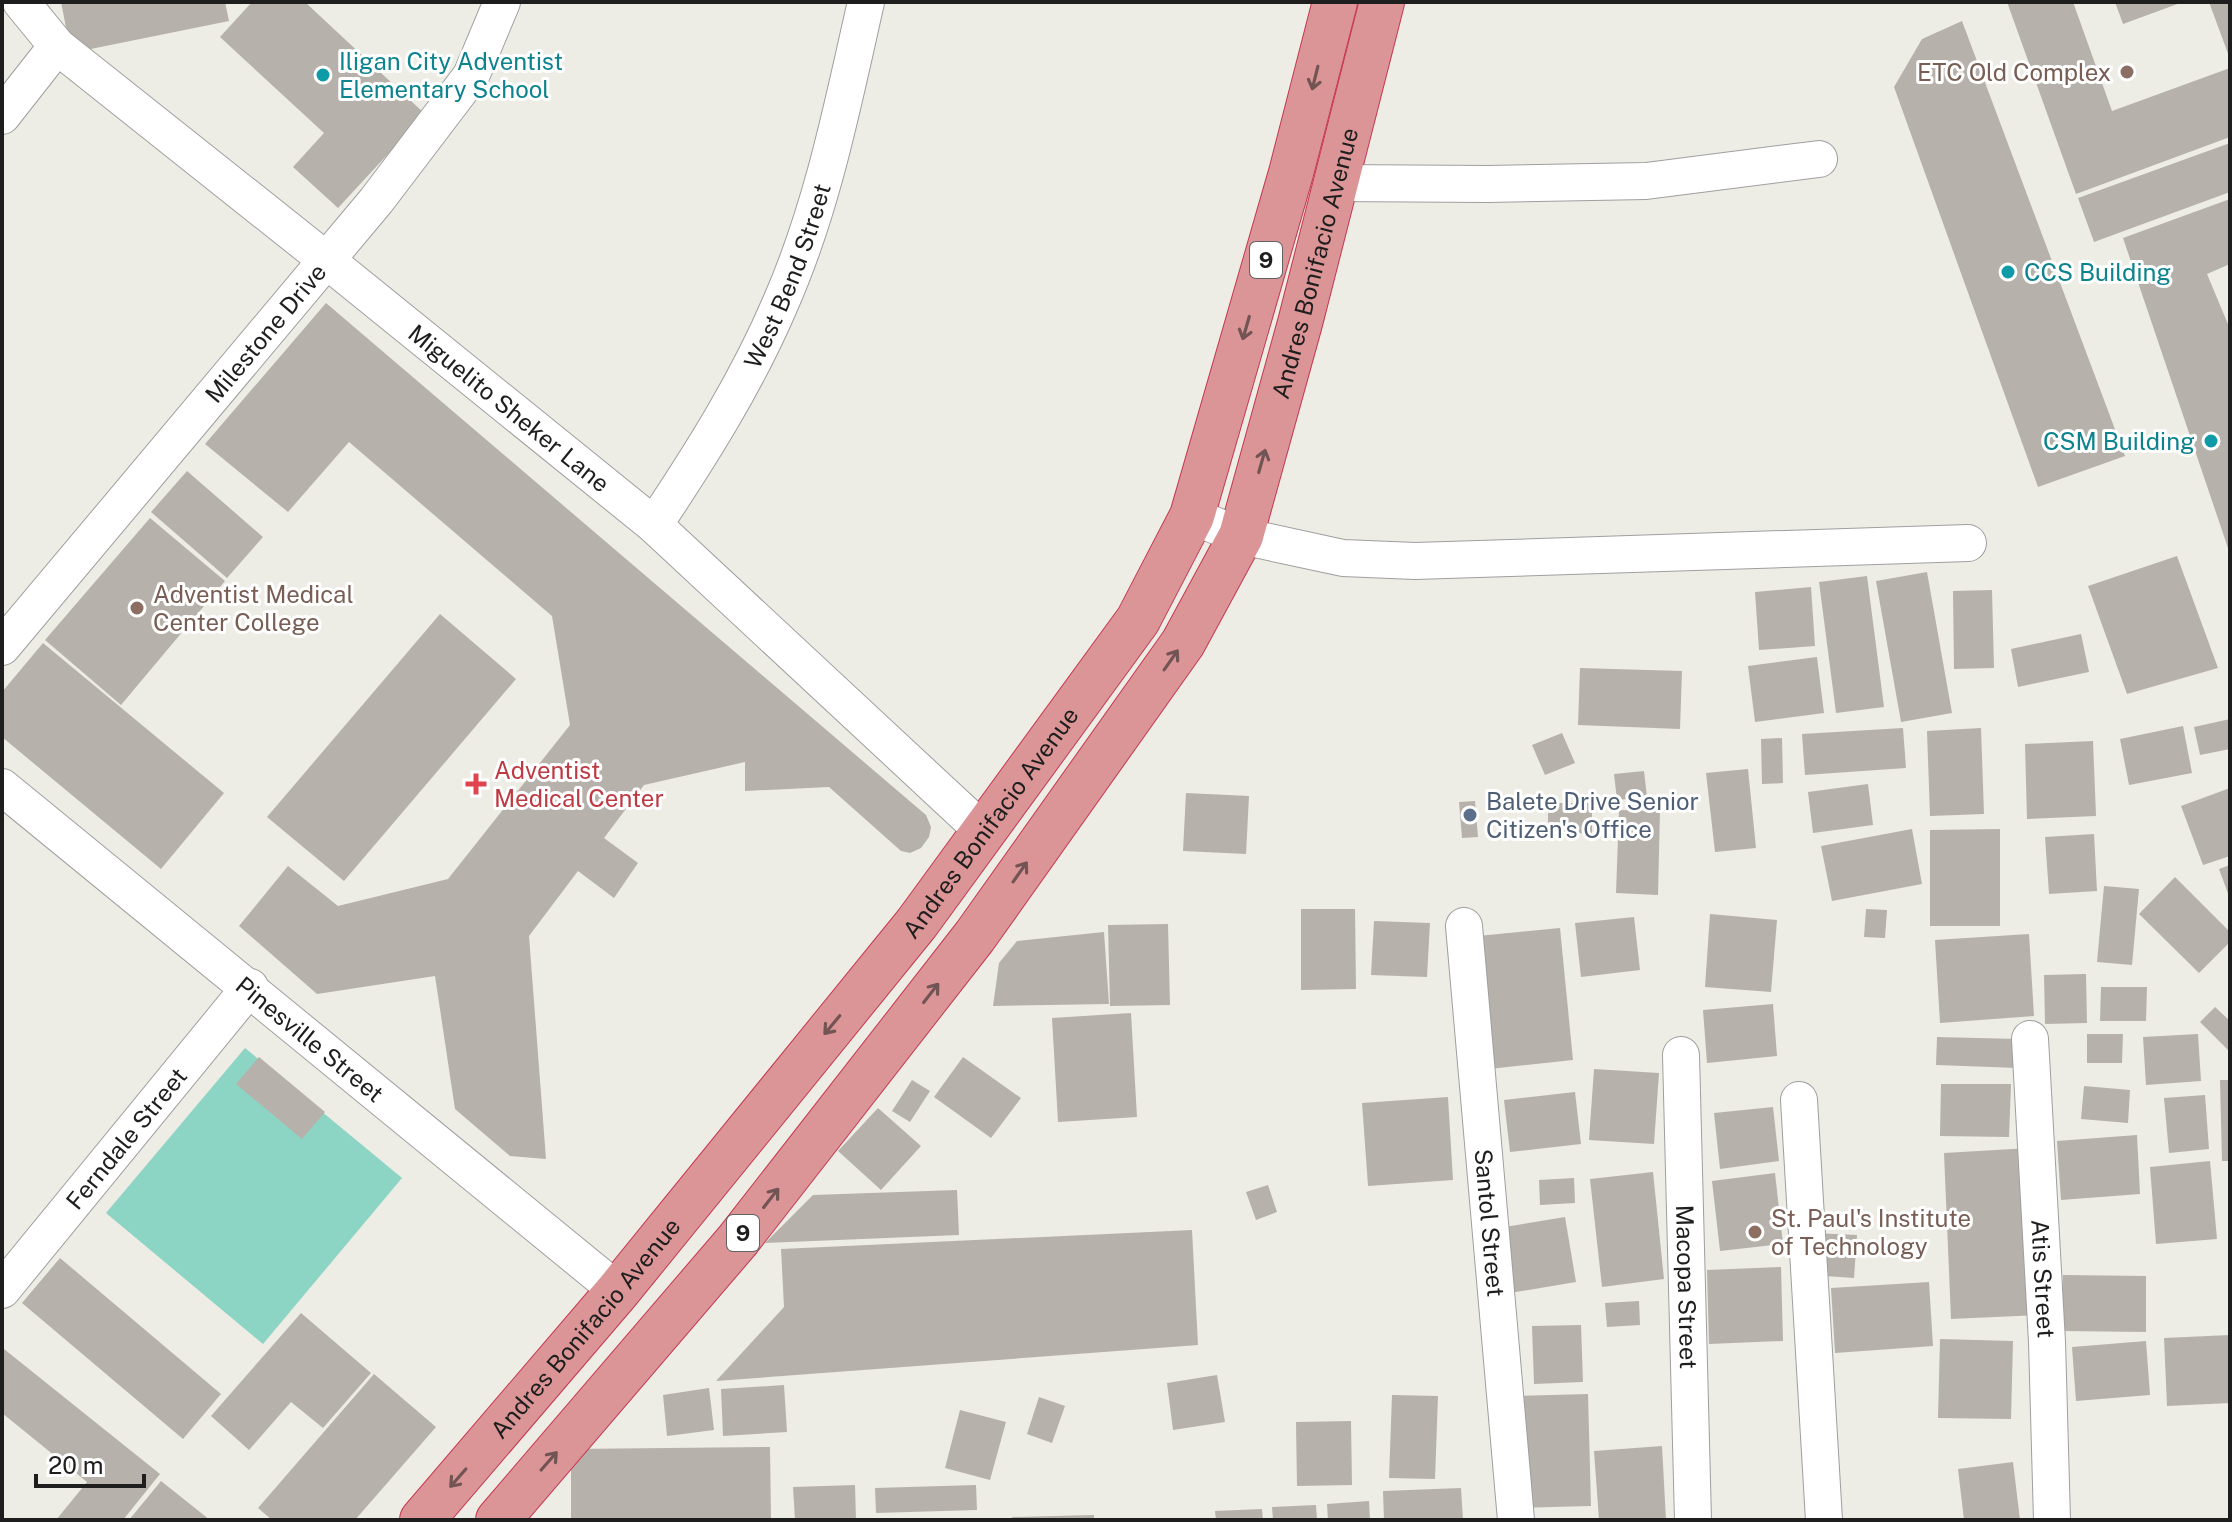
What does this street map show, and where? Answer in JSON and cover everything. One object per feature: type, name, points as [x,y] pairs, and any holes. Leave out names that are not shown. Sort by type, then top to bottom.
[{"type":"highway","name":"Andres Bonifacio Avenue","points":[[422,1520],[618,1291],[917,923],[1138,620],[1192,516],[1291,173],[1335,2]]},
{"type":"highway","name":"Andres Bonifacio Avenue","points":[[498,1520],[738,1240],[975,936],[1183,643],[1241,536],[1300,323],[1382,2]]},
{"type":"street","name":"Miguelito Sheker Lane","points":[[21,2],[57,46],[654,525],[983,831]]},
{"type":"street","name":"Milestone Drive","points":[[2,647],[376,201],[471,76],[502,2]]},
{"type":"street","name":"West Bend Street","points":[[654,525],[734,401],[782,301],[816,207],[832,151],[866,2]]},
{"type":"street","points":[[2,116],[57,46]]},
{"type":"street","points":[[1334,183],[1646,181],[1819,159]]},
{"type":"street","points":[[1192,516],[1241,536],[1343,558],[1415,561],[1968,543]]},
{"type":"street","name":"Pinesville Street","points":[[2,787],[618,1291]]},
{"type":"street","name":"Santol Street","points":[[1464,926],[1516,1520]]},
{"type":"street","name":"Ferndale Street","points":[[2,1290],[250,987]]},
{"type":"street","name":"Atis Street","points":[[2030,1039],[2047,1342],[2052,1520]]},
{"type":"street","name":"Macopa Street","points":[[1681,1055],[1693,1520]]},
{"type":"street","points":[[1799,1100],[1824,1520]]},
{"type":"shaded area","points":[[245,1048],[402,1178],[263,1344],[106,1213]]},
{"type":"building","points":[[61,2],[225,2],[229,21],[71,53]]},
{"type":"building","name":"Iligan City Adventist Elementary School","points":[[252,2],[305,2],[425,114],[338,208],[293,167],[324,133],[220,37]]},
{"type":"building","points":[[2007,2],[2073,2],[2112,111],[2230,68],[2230,137],[2076,194]]},
{"type":"building","points":[[2115,2],[2183,2],[2123,24]]},
{"type":"building","points":[[2209,2],[2230,2],[2230,59]]},
{"type":"building","name":"CCS Building","points":[[1962,21],[2125,456],[2038,487],[1894,87],[1922,39]]},
{"type":"building","points":[[2230,143],[2230,192],[2094,242],[2078,198]]},
{"type":"building","name":"CSM Building","points":[[2230,199],[2230,264],[2207,274],[2230,329],[2229,551],[2123,238]]},
{"type":"building","points":[[326,303],[926,815],[931,827],[929,837],[921,848],[910,853],[901,851],[829,787],[745,791],[745,762],[644,785],[604,838],[638,863],[614,898],[578,871],[529,936],[546,1159],[510,1156],[455,1109],[435,976],[317,994],[239,926],[288,866],[338,906],[448,879],[570,725],[552,616],[349,442],[288,512],[205,444]]},
{"type":"building","points":[[187,471],[263,537],[227,578],[151,512]]},
{"type":"building","points":[[150,518],[225,581],[121,705],[45,640]]},
{"type":"building","points":[[2177,556],[2218,668],[2127,694],[2088,586]]},
{"type":"building","points":[[1927,572],[1952,713],[1901,722],[1876,581]]},
{"type":"building","points":[[1867,576],[1884,707],[1836,713],[1819,582]]},
{"type":"building","points":[[1811,587],[1815,646],[1759,650],[1755,592]]},
{"type":"building","points":[[1992,590],[1994,668],[1954,669],[1953,591]]},
{"type":"building","points":[[440,614],[516,679],[344,881],[267,817]]},
{"type":"building","points":[[2081,634],[2089,672],[2018,687],[2011,649]]},
{"type":"building","points":[[43,643],[224,793],[161,869],[2,737],[2,692]]},
{"type":"building","points":[[1817,657],[1824,713],[1755,722],[1748,666]]},
{"type":"building","points":[[1580,668],[1682,671],[1680,729],[1578,725]]},
{"type":"building","points":[[2230,719],[2230,749],[2200,755],[2194,727]]},
{"type":"building","points":[[2183,726],[2192,773],[2129,785],[2120,739]]},
{"type":"building","points":[[1903,728],[1906,768],[1805,775],[1802,734]]},
{"type":"building","points":[[1981,728],[1984,814],[1930,816],[1927,731]]},
{"type":"building","points":[[1562,733],[1575,763],[1545,775],[1532,745]]},
{"type":"building","points":[[1782,738],[1783,783],[1762,784],[1761,739]]},
{"type":"building","points":[[2093,741],[2096,816],[2027,819],[2025,744]]},
{"type":"building","points":[[1748,769],[1756,848],[1715,852],[1706,773]]},
{"type":"building","points":[[1644,771],[1647,797],[1617,800],[1614,774]]},
{"type":"building","points":[[1868,784],[1873,825],[1813,833],[1808,792]]},
{"type":"building","points":[[2230,788],[2230,856],[2203,865],[2181,806]]},
{"type":"building","points":[[1186,793],[1249,796],[1246,854],[1183,851]]},
{"type":"building","points":[[1475,801],[1478,837],[1462,838],[1459,802]]},
{"type":"building","points":[[1548,803],[1592,803],[1592,833],[1548,834]]},
{"type":"building","points":[[1619,810],[1660,811],[1658,895],[1616,893]]},
{"type":"building","points":[[1912,829],[1922,884],[1832,901],[1821,846]]},
{"type":"building","points":[[2000,829],[2000,926],[1930,926],[1930,830]]},
{"type":"building","points":[[2094,834],[2097,891],[2049,894],[2045,837]]},
{"type":"building","points":[[2230,865],[2230,899],[2219,869]]},
{"type":"building","points":[[2175,877],[2230,932],[2230,942],[2199,973],[2139,914]]},
{"type":"building","points":[[2104,886],[2139,889],[2132,965],[2097,962]]},
{"type":"building","points":[[1301,909],[1355,909],[1356,989],[1301,990]]},
{"type":"building","points":[[1866,909],[1887,910],[1885,938],[1864,937]]},
{"type":"building","points":[[1710,914],[1777,920],[1771,992],[1705,987]]},
{"type":"building","points":[[1634,917],[1640,970],[1581,977],[1575,923]]},
{"type":"building","points":[[1374,921],[1430,923],[1427,977],[1371,975]]},
{"type":"building","points":[[1168,924],[1170,1005],[1110,1006],[1108,925]]},
{"type":"building","points":[[1560,928],[1573,1060],[1480,1070],[1468,937]]},
{"type":"building","points":[[1104,932],[1109,1004],[993,1006],[999,963],[1017,941]]},
{"type":"building","points":[[2029,934],[2034,1016],[1940,1023],[1935,940]]},
{"type":"building","points":[[2086,974],[2087,1023],[2045,1024],[2044,975]]},
{"type":"building","points":[[2101,987],[2147,987],[2146,1021],[2100,1021]]},
{"type":"building","points":[[1773,1004],[1777,1056],[1707,1063],[1703,1010]]},
{"type":"building","points":[[2215,1007],[2230,1021],[2230,1052],[2200,1022]]},
{"type":"building","points":[[1131,1013],[1137,1117],[1058,1122],[1052,1018]]},
{"type":"building","points":[[2087,1034],[2123,1034],[2122,1063],[2087,1063]]},
{"type":"building","points":[[2198,1034],[2201,1081],[2146,1085],[2143,1037]]},
{"type":"building","points":[[1937,1037],[2019,1039],[2018,1068],[1936,1065]]},
{"type":"building","points":[[259,1057],[325,1112],[302,1139],[236,1084]]},
{"type":"building","points":[[963,1057],[1021,1098],[991,1138],[934,1097]]},
{"type":"building","points":[[1594,1069],[1659,1073],[1654,1144],[1589,1140]]},
{"type":"building","points":[[912,1080],[930,1091],[910,1122],[892,1111]]},
{"type":"building","points":[[2220,1080],[2230,1080],[2230,1161],[2222,1161]]},
{"type":"building","points":[[1941,1084],[2011,1084],[2009,1137],[1940,1136]]},
{"type":"building","points":[[2084,1086],[2130,1090],[2128,1123],[2081,1119]]},
{"type":"building","points":[[1575,1092],[1581,1144],[1510,1152],[1504,1100]]},
{"type":"building","points":[[2205,1095],[2209,1149],[2169,1153],[2164,1098]]},
{"type":"building","points":[[1448,1097],[1453,1180],[1368,1186],[1362,1103]]},
{"type":"building","points":[[1773,1107],[1779,1161],[1720,1169],[1714,1113]]},
{"type":"building","points":[[878,1108],[921,1146],[881,1190],[838,1151]]},
{"type":"building","points":[[2137,1135],[2140,1194],[2061,1200],[2057,1141]]},
{"type":"building","points":[[2030,1148],[2037,1315],[1951,1319],[1944,1153]]},
{"type":"building","points":[[2210,1161],[2217,1239],[2156,1244],[2150,1167]]},
{"type":"building","points":[[1653,1172],[1664,1279],[1602,1287],[1590,1179]]},
{"type":"building","points":[[1775,1173],[1783,1244],[1720,1251],[1712,1181]]},
{"type":"building","points":[[1574,1178],[1575,1203],[1540,1205],[1539,1180]]},
{"type":"building","points":[[1268,1185],[1277,1212],[1256,1220],[1246,1192]]},
{"type":"building","points":[[957,1190],[959,1235],[765,1243],[813,1195]]},
{"type":"building","points":[[1565,1217],[1576,1282],[1510,1293],[1499,1228]]},
{"type":"building","points":[[1192,1230],[1198,1345],[716,1381],[784,1307],[781,1249]]},
{"type":"building","points":[[1813,1233],[1857,1235],[1854,1278],[1810,1275]]},
{"type":"building","points":[[60,1258],[221,1394],[183,1439],[22,1303]]},
{"type":"building","points":[[1781,1267],[1783,1341],[1709,1344],[1707,1270]]},
{"type":"building","points":[[2063,1275],[2146,1276],[2146,1332],[2062,1331]]},
{"type":"building","points":[[1929,1282],[1933,1346],[1835,1353],[1831,1288]]},
{"type":"building","points":[[1639,1301],[1640,1325],[1607,1327],[1605,1303]]},
{"type":"building","points":[[301,1313],[371,1373],[323,1428],[291,1402],[249,1450],[211,1416]]},
{"type":"building","points":[[1581,1325],[1583,1382],[1534,1384],[1532,1326]]},
{"type":"building","points":[[2230,1335],[2230,1403],[2167,1406],[2164,1338]]},
{"type":"building","points":[[1940,1339],[2013,1341],[2011,1419],[1938,1418]]},
{"type":"building","points":[[2146,1341],[2150,1395],[2076,1401],[2072,1347]]},
{"type":"building","points":[[4,1349],[160,1474],[123,1520],[56,1520],[87,1482],[2,1413]]},
{"type":"building","points":[[374,1374],[436,1427],[355,1520],[272,1520],[258,1508]]},
{"type":"building","points":[[1217,1375],[1225,1422],[1173,1430],[1167,1383]]},
{"type":"building","points":[[784,1385],[787,1432],[723,1436],[721,1389]]},
{"type":"building","points":[[709,1388],[714,1430],[667,1436],[663,1395]]},
{"type":"building","points":[[1588,1394],[1591,1506],[1518,1508],[1516,1396]]},
{"type":"building","points":[[1392,1395],[1438,1396],[1435,1479],[1389,1478]]},
{"type":"building","points":[[1039,1397],[1065,1406],[1052,1443],[1027,1434]]},
{"type":"building","points":[[960,1410],[1006,1422],[990,1480],[945,1468]]},
{"type":"building","points":[[1351,1421],[1352,1485],[1297,1486],[1296,1422]]},
{"type":"building","points":[[1662,1446],[1666,1520],[1599,1520],[1594,1451]]},
{"type":"building","points":[[770,1447],[771,1520],[571,1520],[571,1449]]},
{"type":"building","points":[[2013,1462],[2020,1520],[1964,1520],[1958,1469]]},
{"type":"building","points":[[161,1481],[210,1520],[129,1520]]},
{"type":"building","points":[[855,1485],[856,1520],[795,1520],[793,1487]]},
{"type":"building","points":[[976,1485],[977,1510],[876,1513],[875,1488]]},
{"type":"building","points":[[1461,1488],[1463,1520],[1384,1520],[1383,1491]]},
{"type":"building","points":[[1369,1501],[1370,1520],[1328,1520],[1327,1504]]},
{"type":"building","points":[[1316,1505],[1317,1520],[1273,1520],[1272,1507]]},
{"type":"building","points":[[1262,1509],[1263,1520],[1216,1520],[1215,1511]]},
{"type":"building","points":[[1094,1515],[1094,1520],[1012,1520],[1012,1517]]},
{"type":"place","name":"ETC Old Complex","points":[[2127,72]]},
{"type":"place","name":"Iligan City Adventist Elementary School","points":[[323,75]]},
{"type":"place","name":"CCS Building","points":[[2008,272]]},
{"type":"place","name":"CSM Building","points":[[2211,441]]},
{"type":"place","name":"Adventist Medical Center College","points":[[137,608]]},
{"type":"place","name":"Adventist Medical Center","points":[[476,784]]},
{"type":"place","name":"Balete Drive Senior Citizen's Office","points":[[1470,815]]},
{"type":"place","name":"St. Paul's Institute of Technology","points":[[1755,1232]]}]
